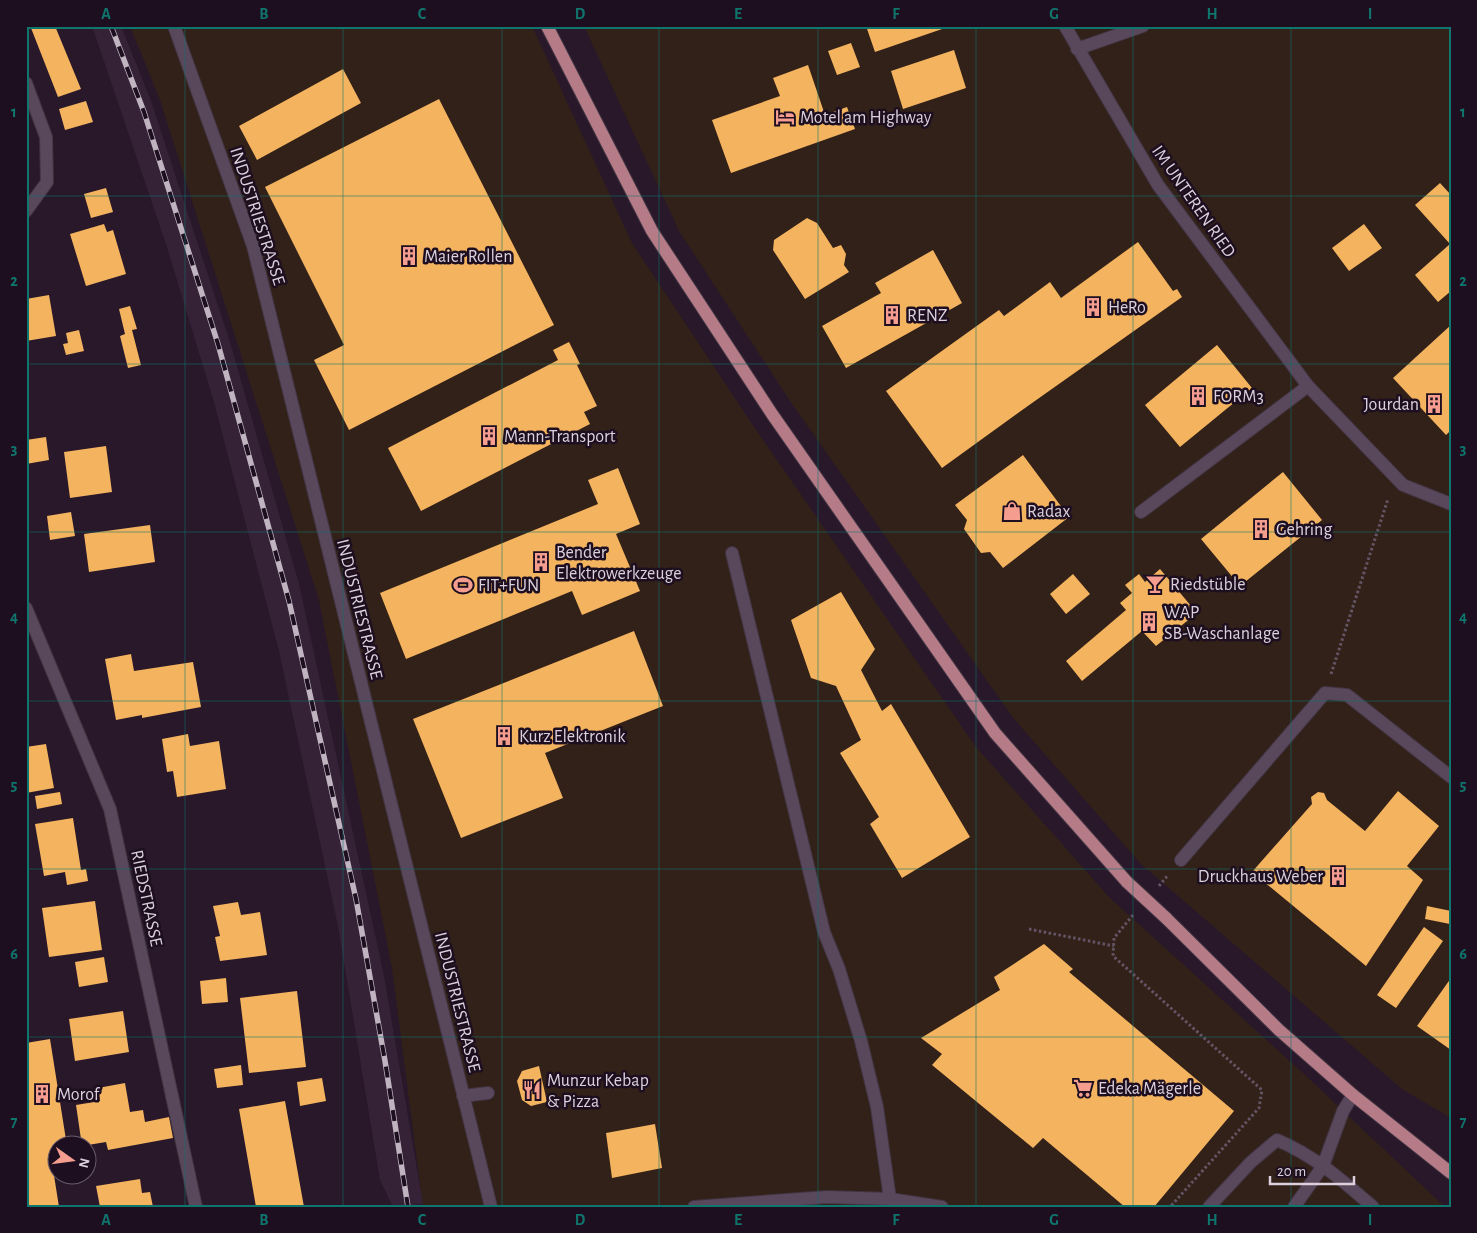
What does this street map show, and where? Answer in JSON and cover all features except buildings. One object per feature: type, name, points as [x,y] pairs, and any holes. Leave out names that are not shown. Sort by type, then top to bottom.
[{"type":"main road","points":[[547,26],[652,231],[772,414],[995,733],[1127,882],[1279,1030],[1354,1095],[1451,1173]]},
{"type":"street","name":"INDUSTRIESTRASSE","points":[[174,26],[253,246],[491,1207]]},
{"type":"street","name":"IM UNTEREN RIED","points":[[1065,26],[1158,185],[1308,386],[1403,485],[1451,504]]},
{"type":"street","points":[[1077,49],[1143,26]]},
{"type":"street","points":[[26,83],[46,137],[47,182],[26,211]]},
{"type":"street","points":[[1141,512],[1308,386]]},
{"type":"street","points":[[732,553],[824,932],[839,969],[861,1041],[877,1107],[890,1203]]},
{"type":"street","name":"RIEDSTRASSE","points":[[26,608],[110,809],[196,1207]]},
{"type":"street","points":[[1181,860],[1325,693],[1347,695],[1451,778]]},
{"type":"street","points":[[463,1096],[488,1093]]},
{"type":"street","points":[[1294,1207],[1323,1166],[1343,1111],[1354,1095]]},
{"type":"street","points":[[1209,1207],[1251,1162],[1277,1140],[1298,1149],[1323,1166],[1373,1207]]},
{"type":"street","points":[[694,1207],[827,1197],[942,1207]]},
{"type":"path","points":[[1325,693],[1395,477]]},
{"type":"path","points":[[1157,888],[1181,860]]},
{"type":"path","points":[[1138,909],[1114,938],[1113,956],[1262,1090],[1259,1108],[1170,1207]]},
{"type":"path","points":[[1029,929],[1114,946]]},
{"type":"shaded area","points":[[92,26],[121,26],[151,101],[230,342],[299,584],[384,976],[423,1204],[393,1207],[380,1180],[338,926],[279,651],[214,402],[166,244]]},
{"type":"shaded area","points":[[130,26],[532,26],[632,243],[754,427],[976,747],[1109,897],[1304,1074],[1445,1207],[423,1207],[392,968],[319,600],[160,100]]},
{"type":"shaded area","points":[[584,26],[1451,26],[1451,1118],[1402,1089],[1141,864],[1014,719],[790,401],[679,231]]},
{"type":"railway","points":[[111,26],[144,112],[218,344],[289,601],[356,899],[385,1061],[408,1207]]},
{"type":"place","name":"Motel am Highway","points":[[785,117]]},
{"type":"place","name":"Maier Rollen","points":[[409,256]]},
{"type":"place","name":"HeRo","points":[[1093,307]]},
{"type":"place","name":"RENZ","points":[[892,315]]},
{"type":"place","name":"FORM3","points":[[1198,396]]},
{"type":"place","name":"Jourdan","points":[[1434,404]]},
{"type":"place","name":"Mann-Transport","points":[[489,436]]},
{"type":"place","name":"Radax","points":[[1012,511]]},
{"type":"place","name":"Gehring","points":[[1261,529]]},
{"type":"place","name":"Bender Elektrowerkzeuge","points":[[541,562]]},
{"type":"place","name":"Riedstüble","points":[[1155,584]]},
{"type":"place","name":"FIT+FUN","points":[[463,585]]},
{"type":"place","name":"WAP SB-Waschanlage","points":[[1149,622]]},
{"type":"place","name":"Kurz Elektronik","points":[[504,736]]},
{"type":"place","name":"Druckhaus Weber","points":[[1338,876]]},
{"type":"place","name":"Edeka Mägerle","points":[[1083,1088]]},
{"type":"place","name":"Munzur Kebap & Pizza","points":[[532,1090]]},
{"type":"place","name":"Morof","points":[[42,1094]]}]
